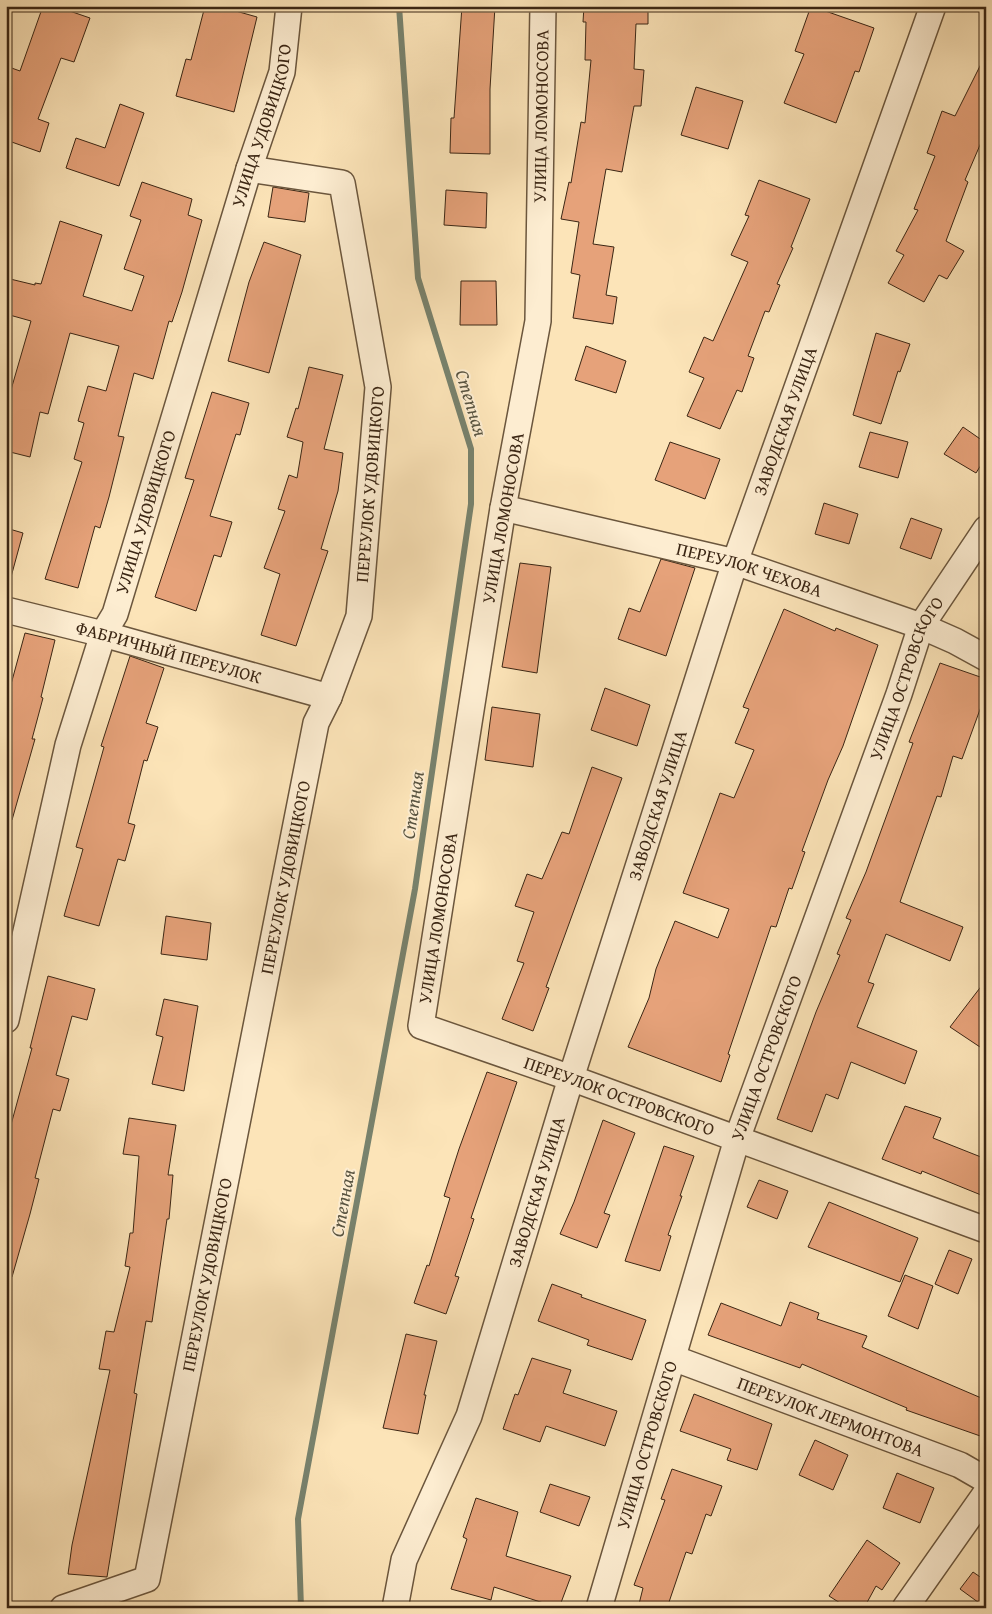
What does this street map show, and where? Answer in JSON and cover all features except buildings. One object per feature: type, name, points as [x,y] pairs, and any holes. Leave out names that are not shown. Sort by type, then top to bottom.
[{"type":"street","name":"УЛИЦА УДОВИЦКОГО","points":[[6,1020],[68,745],[103,634],[115,614],[249,169],[282,72],[289,6]]},
{"type":"street","name":"УЛИЦА ЛОМОНОСОВА","points":[[421,1026],[503,508],[538,321],[543,6]]},
{"type":"street","name":"ЗАВОДСКАЯ УЛИЦА","points":[[394,1608],[404,1560],[469,1416],[571,1078],[734,562],[933,6]]},
{"type":"street","name":"ПЕРЕУЛОК УДОВИЦКОГО","points":[[63,1608],[147,1579],[316,723],[329,697],[359,616],[378,387],[342,183],[249,169]]},
{"type":"street","name":"ПЕРЕУЛОК ЧЕХОВА","points":[[503,508],[734,562],[921,626],[986,658]]},
{"type":"street","name":"УЛИЦА ОСТРОВСКОГО","points":[[599,1608],[737,1139],[899,694],[921,626],[986,529]]},
{"type":"street","name":"ФАБРИЧНЫЙ ПЕРЕУЛОК","points":[[6,610],[103,634],[329,697]]},
{"type":"street","name":"ПЕРЕУЛОК ОСТРОВСКОГО","points":[[421,1026],[571,1078],[986,1230]]},
{"type":"street","name":"ПЕРЕУЛОК ЛЕРМОНТОВА","points":[[673,1358],[960,1465],[986,1480]]},
{"type":"street","points":[[905,1608],[986,1493]]},
{"type":"waterway","name":"Степная","points":[[301,1608],[298,1519],[415,889],[471,504],[471,449],[418,278],[399,6]]}]
